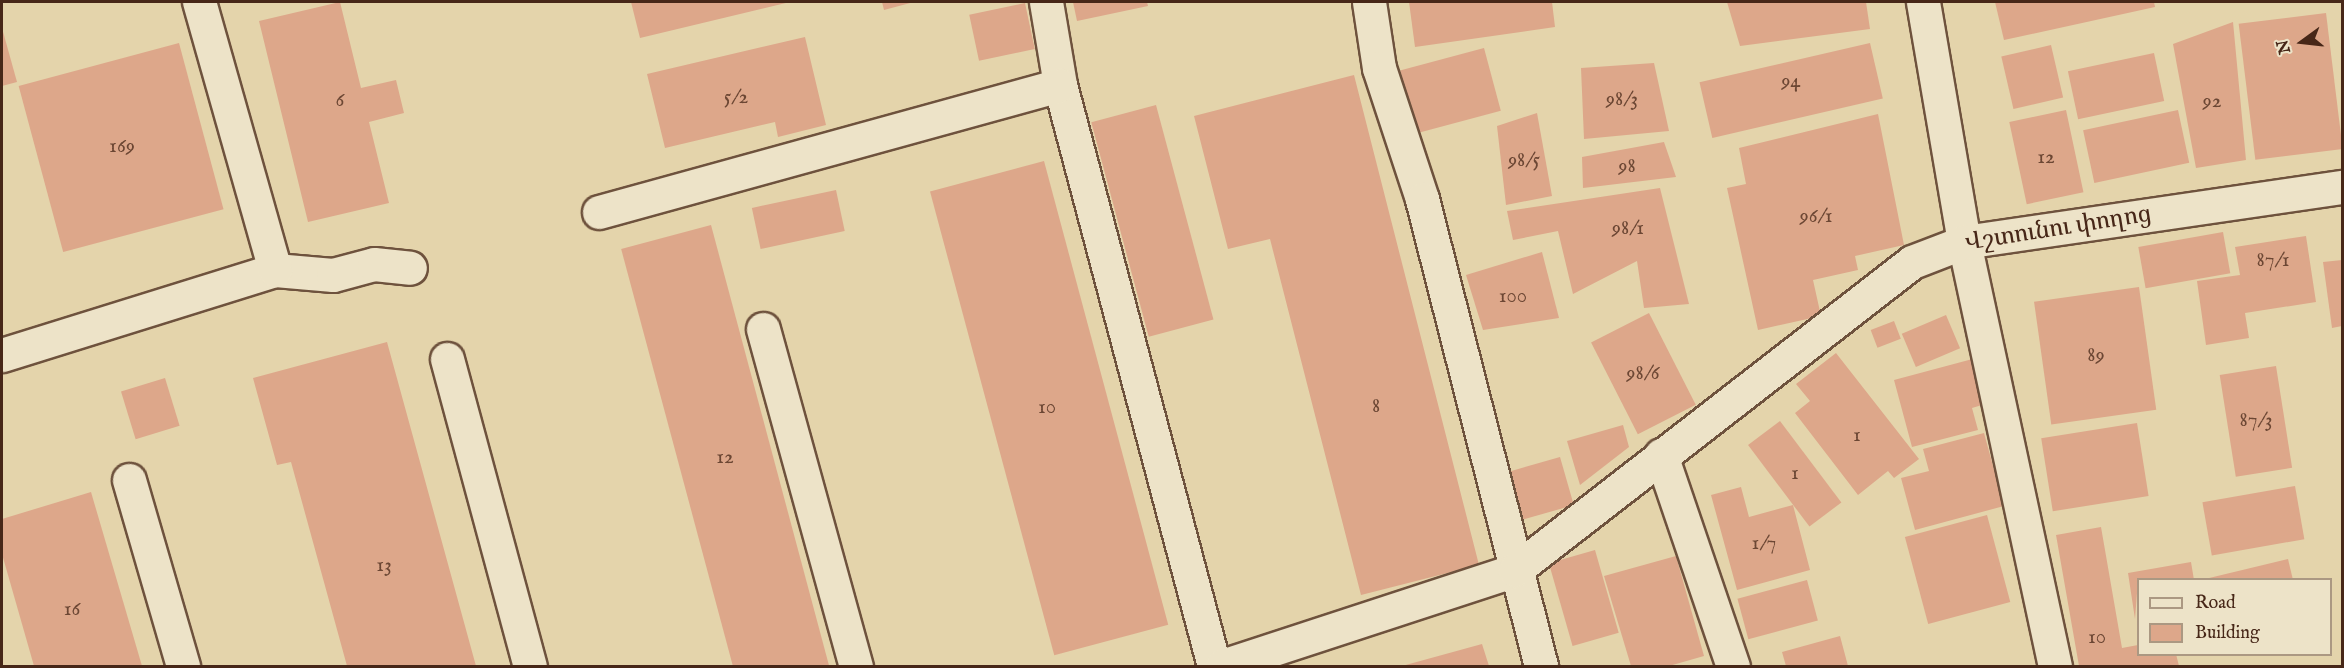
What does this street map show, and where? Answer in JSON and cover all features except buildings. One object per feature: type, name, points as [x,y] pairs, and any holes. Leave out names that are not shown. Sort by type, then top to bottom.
[{"type":"street","points":[[199,2],[275,270]]},
{"type":"street","points":[[1046,2],[1059,78],[1214,666]]},
{"type":"street","points":[[1369,2],[1378,68],[1422,199],[1541,666]]},
{"type":"street","points":[[1923,2],[1964,242],[2055,666]]},
{"type":"street","points":[[599,212],[1059,78]]},
{"type":"street","name":"Վշտունու փողոց","points":[[1515,570],[1912,262],[1964,242],[2343,186]]},
{"type":"street","points":[[2,355],[275,270],[333,275],[374,264],[410,268]]},
{"type":"street","points":[[763,329],[856,666]]},
{"type":"street","points":[[447,359],[530,666]]},
{"type":"street","points":[[1661,455],[1733,666]]},
{"type":"street","points":[[129,480],[183,666]]},
{"type":"street","points":[[1222,666],[1515,570]]}]
